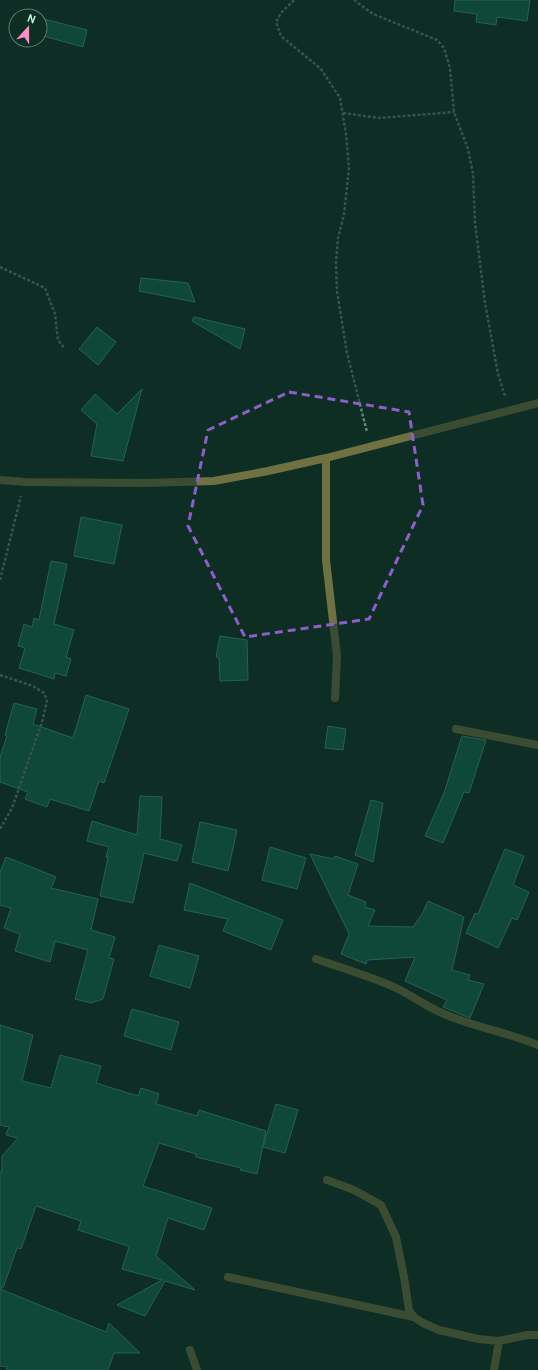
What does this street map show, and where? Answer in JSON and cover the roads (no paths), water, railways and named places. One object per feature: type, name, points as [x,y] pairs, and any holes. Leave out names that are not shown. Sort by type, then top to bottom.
[{"type":"street","points":[[0,480],[25,482],[145,483],[214,481],[268,471],[371,448],[538,403]]},
{"type":"street","points":[[326,458],[326,560],[337,656],[335,698]]},
{"type":"street","points":[[456,728],[538,745]]},
{"type":"street","points":[[316,960],[368,977],[394,988],[441,1013],[467,1023],[538,1045]]},
{"type":"street","points":[[327,1180],[354,1190],[381,1206],[396,1237],[409,1310],[414,1317],[439,1330],[478,1339],[499,1341],[510,1338],[538,1335]]},
{"type":"street","points":[[228,1277],[414,1317]]},
{"type":"street","points":[[494,1370],[499,1341]]},
{"type":"street","points":[[190,1350],[197,1370]]}]
